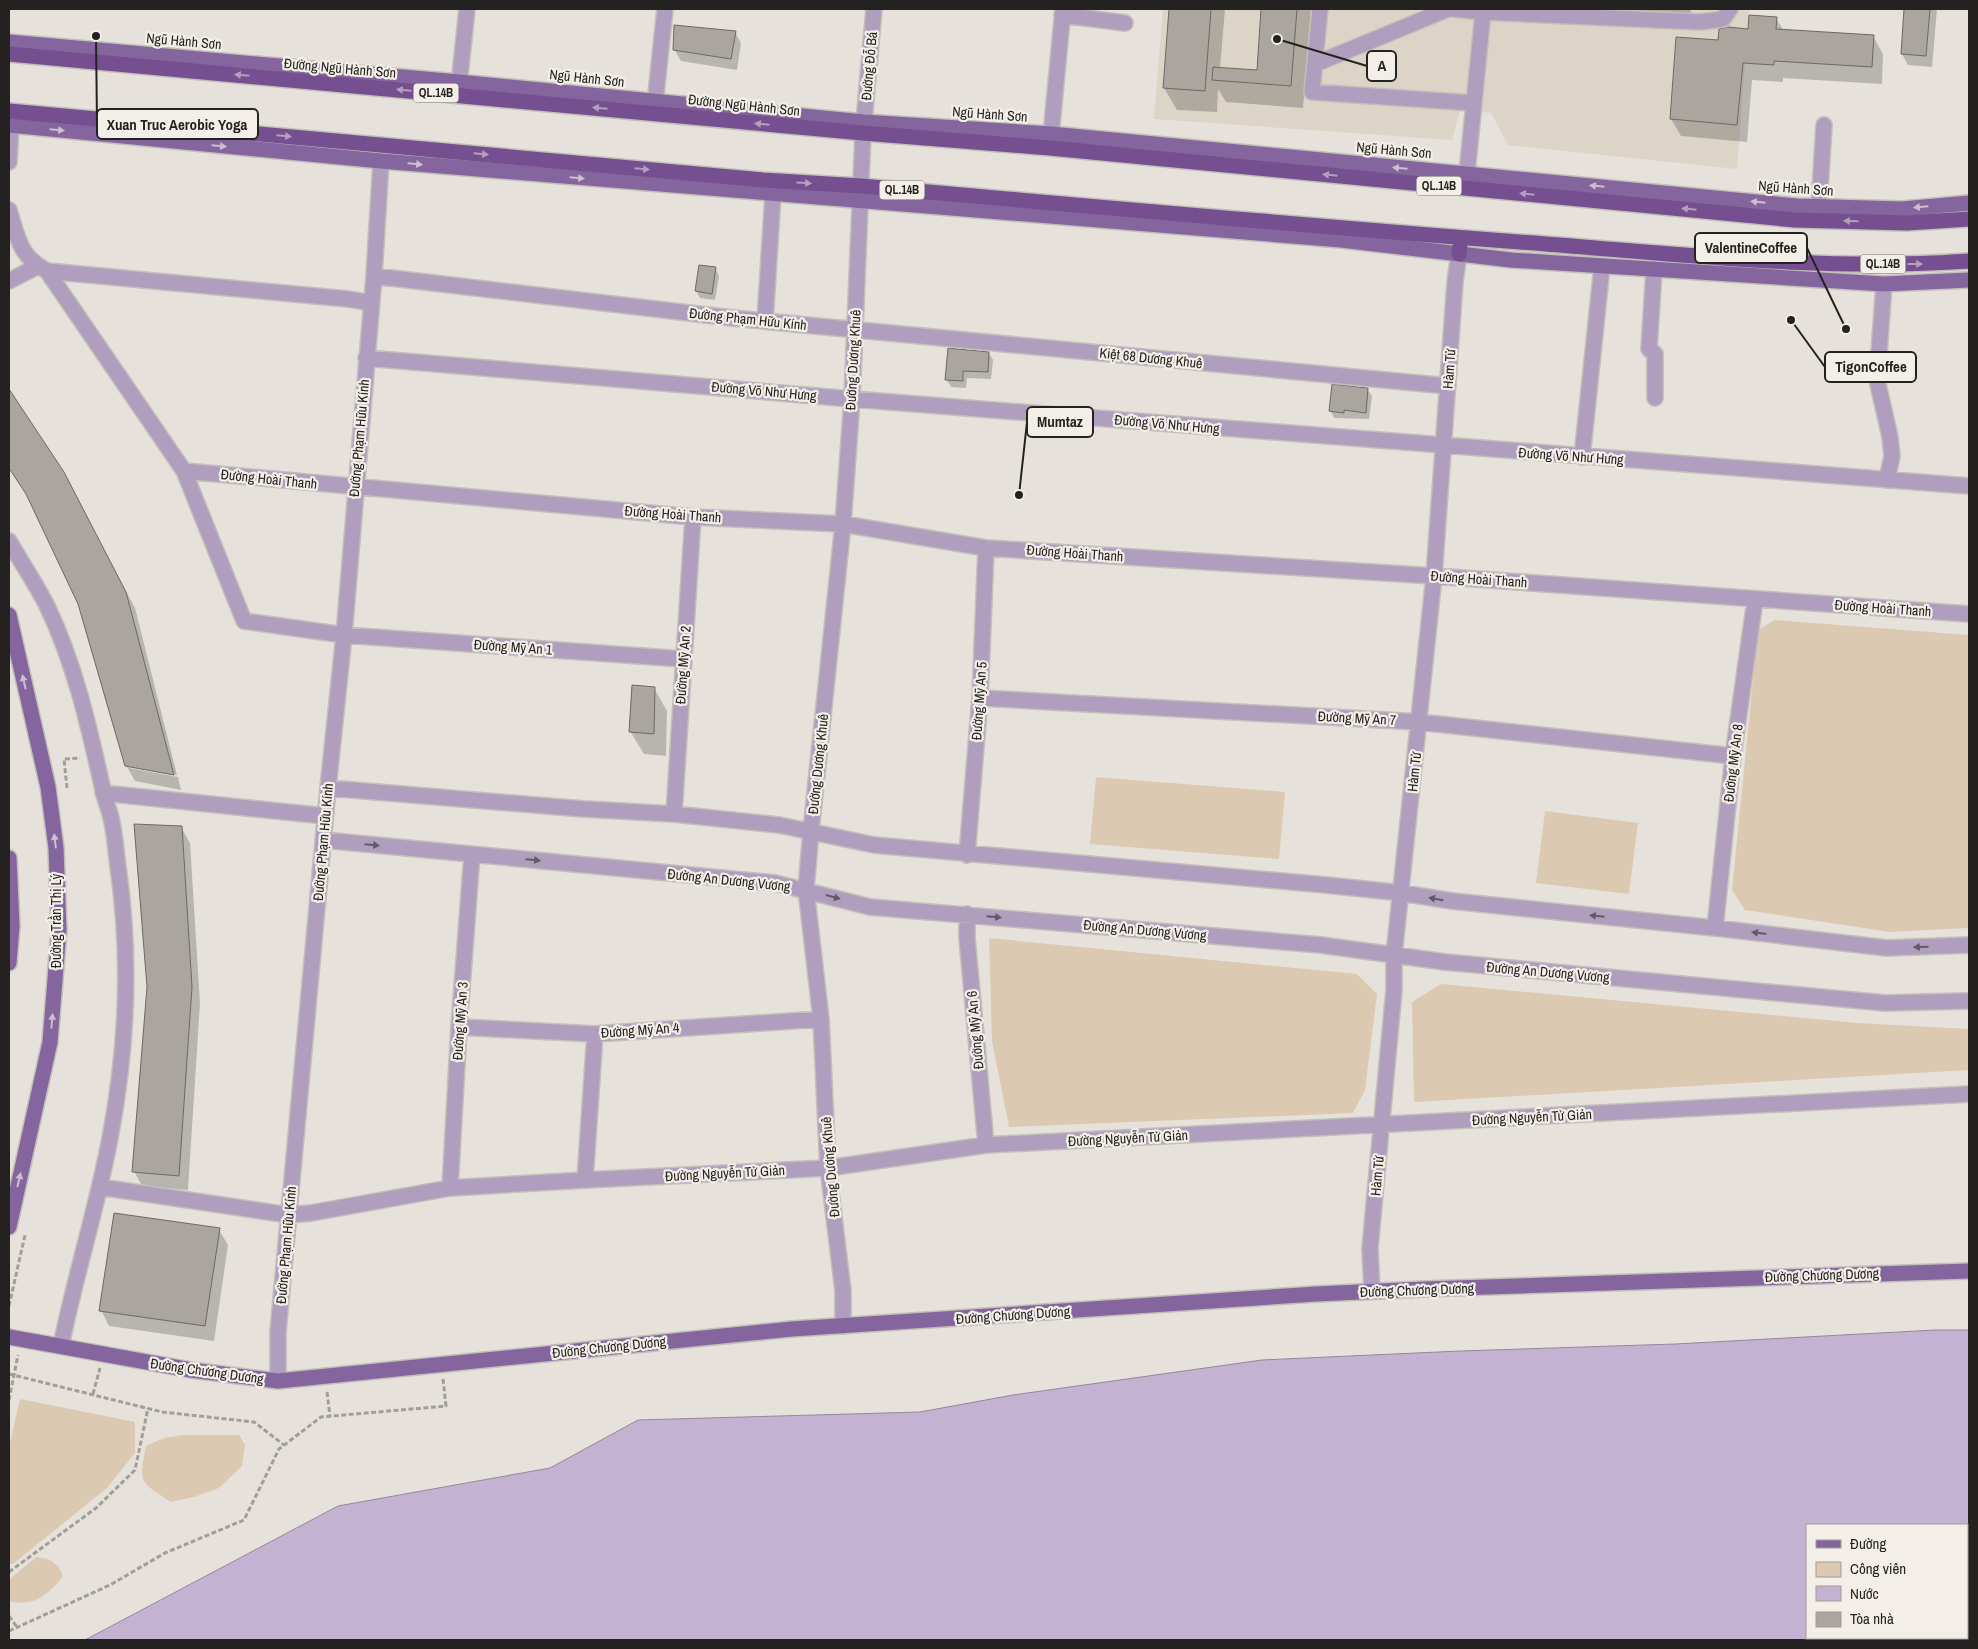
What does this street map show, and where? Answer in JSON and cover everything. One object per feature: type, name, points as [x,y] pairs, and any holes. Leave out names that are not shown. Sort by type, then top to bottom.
[{"type":"highway","name":"Đường Ngũ Hành Sơn","points":[[9,54],[459,88],[863,128],[908,137]]},
{"type":"highway","name":"QL.14B","points":[[9,121],[763,180],[861,194],[1796,263],[1924,264],[1969,261]]},
{"type":"highway","name":"Ngũ Hành Sơn","points":[[908,137],[1050,141],[1467,181],[1795,220],[1907,223],[1969,218]]},
{"type":"highway","points":[[1459,254],[1461,238]]},
{"type":"main road","name":"Ngũ Hành Sơn","points":[[9,42],[459,88]]},
{"type":"main road","points":[[9,121],[381,161],[773,194],[861,194],[1331,240],[1511,260],[1884,284],[1969,280]]},
{"type":"main road","name":"Ngũ Hành Sơn","points":[[863,128],[1050,141]]},
{"type":"main road","name":"Ngũ Hành Sơn","points":[[1467,181],[1796,206],[1902,209],[1969,203]]},
{"type":"main road","name":"Đường Trần Thị Lý","points":[[9,615],[48,787],[56,848],[59,930],[50,1042],[9,1227]]},
{"type":"main road","points":[[9,858],[12,926],[9,963]]},
{"type":"main road","name":"Đường Chương Dương","points":[[15,1339],[191,1370],[278,1380],[792,1329],[1372,1291],[1969,1271]]},
{"type":"street","points":[[459,88],[466,9]]},
{"type":"street","points":[[655,107],[665,9]]},
{"type":"street","name":"Đường Đỗ Bá","points":[[861,194],[863,128],[874,9]]},
{"type":"street","points":[[1320,9],[1312,92],[1473,103]]},
{"type":"street","points":[[1315,64],[1448,9]]},
{"type":"street","points":[[1452,9],[1700,22],[1723,19],[1730,9]]},
{"type":"street","points":[[1467,181],[1473,103],[1484,10]]},
{"type":"street","points":[[1050,141],[1063,12],[1125,23]]},
{"type":"street","points":[[9,121],[9,162]]},
{"type":"street","points":[[1819,207],[1824,125]]},
{"type":"street","name":"Đường Phạm Hữu Kính","points":[[278,1380],[278,1332],[325,816],[344,635],[374,276],[381,161]]},
{"type":"street","points":[[765,321],[773,194]]},
{"type":"street","name":"Đường Dương Khuê","points":[[843,1326],[843,1291],[828,1168],[821,1019],[806,889],[843,524],[852,399],[861,194]]},
{"type":"street","points":[[9,210],[22,251],[42,269],[184,471]]},
{"type":"street","name":"Hàm Tử","points":[[1372,1291],[1370,1248],[1394,990],[1394,955],[1434,576],[1455,282],[1459,254]]},
{"type":"street","points":[[1582,457],[1602,266]]},
{"type":"street","points":[[9,281],[42,269],[348,299],[371,303]]},
{"type":"street","points":[[1654,269],[1649,350],[1655,354],[1655,398]]},
{"type":"street","name":"Đường Phạm Hữu Kính","points":[[374,276],[765,321],[854,329]]},
{"type":"street","points":[[1884,284],[1877,380],[1890,437],[1892,456],[1887,480]]},
{"type":"street","name":"Kiệt 68 Dương Khuê","points":[[854,329],[1448,386]]},
{"type":"street","name":"Đường Võ Như Hưng","points":[[366,358],[852,399],[1969,486]]},
{"type":"street","name":"Đường Hoài Thanh","points":[[184,471],[694,517],[843,524],[986,548],[1434,576],[1969,614]]},
{"type":"street","name":"Đường Mỹ An 1","points":[[184,471],[244,621],[344,635],[683,659]]},
{"type":"street","name":"Đường Mỹ An 2","points":[[674,814],[694,517]]},
{"type":"street","points":[[9,541],[47,606],[70,664],[90,726],[103,793],[112,822],[122,894],[126,981],[125,1022],[117,1098],[100,1187],[69,1304],[62,1346]]},
{"type":"street","name":"Đường Mỹ An 5","points":[[967,855],[980,698],[986,548]]},
{"type":"street","name":"Đường Mỹ An 8","points":[[1715,928],[1733,756],[1755,600]]},
{"type":"street","name":"Đường Mỹ An 7","points":[[980,698],[1419,722],[1733,756]]},
{"type":"street","points":[[328,788],[584,809],[674,814],[779,825],[874,845],[967,855],[1402,893],[1452,901],[1887,948],[1969,945]]},
{"type":"street","points":[[103,793],[325,816]]},
{"type":"street","name":"Đường An Dương Vương","points":[[323,840],[775,883],[806,889],[870,907],[1321,946],[1446,962],[1885,1004],[1969,1001]]},
{"type":"street","name":"Đường Mỹ An 3","points":[[450,1188],[459,1027],[472,854]]},
{"type":"street","name":"Đường Mỹ An 6","points":[[967,914],[967,938],[986,1146]]},
{"type":"street","name":"Đường Mỹ An 4","points":[[459,1027],[595,1034],[821,1019]]},
{"type":"street","points":[[585,1180],[595,1034]]},
{"type":"street","name":"Đường Nguyễn Tử Giản","points":[[100,1187],[289,1214],[311,1213],[450,1188],[828,1168],[986,1146],[1969,1094]]},
{"type":"path","points":[[9,1306],[20,1260]]},
{"type":"path","points":[[9,1400],[13,1375],[15,1339]]},
{"type":"path","points":[[94,1394],[103,1355]]},
{"type":"path","points":[[9,1631],[110,1585],[165,1553],[244,1520],[279,1449],[321,1417],[446,1406],[441,1364]]},
{"type":"path","points":[[9,1374],[162,1412],[254,1422],[284,1445]]},
{"type":"path","points":[[325,1375],[330,1416]]},
{"type":"path","points":[[9,1572],[96,1508],[135,1470],[148,1408]]},
{"type":"path","points":[[9,1616],[17,1627]]},
{"type":"shaded area","points":[[1163,9],[1749,9],[1737,169],[1508,145],[1491,113],[1460,110],[1452,140],[1154,119]]},
{"type":"green space","points":[[1774,620],[1969,635],[1969,928],[1890,932],[1745,910],[1732,890],[1758,630]]},
{"type":"green space","points":[[1096,777],[1285,792],[1279,859],[1090,844]]},
{"type":"green space","points":[[1545,811],[1638,823],[1629,894],[1536,883]]},
{"type":"green space","points":[[989,938],[1357,974],[1377,994],[1365,1090],[1353,1113],[1009,1127],[992,1041]]},
{"type":"green space","points":[[1441,984],[1858,1023],[1969,1029],[1969,1070],[1414,1102],[1412,1002]]},
{"type":"green space","points":[[20,1399],[135,1422],[135,1453],[107,1488],[13,1564],[9,1564],[9,1447]]},
{"type":"green space","points":[[183,1435],[239,1435],[245,1445],[242,1466],[219,1488],[194,1497],[171,1502],[147,1486],[142,1475],[142,1468],[146,1446],[164,1438]]},
{"type":"green space","points":[[36,1557],[53,1562],[59,1568],[63,1577],[40,1598],[26,1602],[9,1601],[10,1579]]},
{"type":"water","points":[[1935,1330],[1969,1330],[1969,1640],[85,1640],[338,1506],[550,1468],[638,1420],[920,1412],[1013,1395],[1262,1360],[1675,1344]]},
{"type":"building","points":[[1169,9],[1211,9],[1205,91],[1163,88]]},
{"type":"building","points":[[1261,9],[1297,9],[1291,86],[1212,80],[1213,67],[1257,70]]},
{"type":"building","points":[[1904,9],[1930,9],[1926,56],[1901,54]]},
{"type":"building","points":[[1749,15],[1777,17],[1776,29],[1874,35],[1872,67],[1774,61],[1774,65],[1743,63],[1737,125],[1670,119],[1676,37],[1718,40],[1719,29],[1728,27],[1748,29]]},
{"type":"building","points":[[674,25],[736,31],[731,59],[673,50]]},
{"type":"building","points":[[699,265],[716,267],[712,294],[695,291]]},
{"type":"building","points":[[948,348],[989,352],[988,372],[963,371],[963,381],[945,380]]},
{"type":"building","points":[[1332,384],[1368,388],[1366,413],[1344,410],[1344,413],[1329,411]]},
{"type":"building","points":[[9,389],[64,472],[126,592],[174,775],[125,766],[78,604],[26,494],[9,468]]},
{"type":"building","points":[[632,685],[655,687],[654,734],[629,732]]},
{"type":"building","points":[[134,824],[182,826],[192,987],[179,1176],[132,1172],[147,987]]},
{"type":"building","points":[[114,1213],[220,1228],[205,1326],[99,1311]]},
{"type":"place","name":"Xuan Truc Aerobic Yoga","points":[[96,36]]},
{"type":"place","name":"A","points":[[1277,39]]},
{"type":"place","name":"TigonCoffee","points":[[1791,320]]},
{"type":"place","name":"ValentineCoffee","points":[[1846,329]]},
{"type":"place","name":"Mumtaz","points":[[1019,495]]}]
